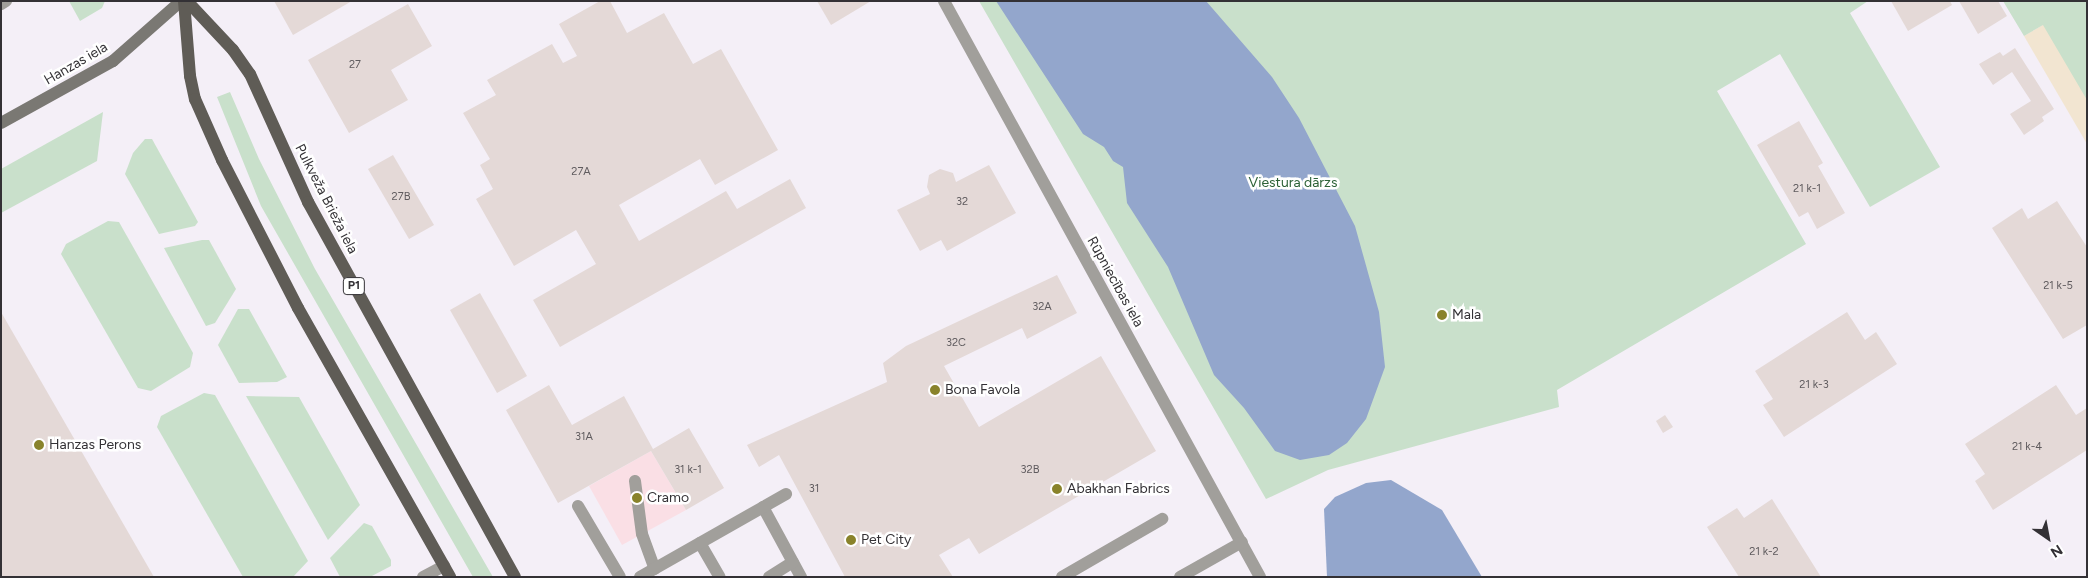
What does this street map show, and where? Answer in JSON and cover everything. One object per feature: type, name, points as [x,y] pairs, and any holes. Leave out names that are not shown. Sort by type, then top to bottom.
[{"type":"main road","name":"Hanzas iela","points":[[1,123],[113,61],[184,1]]},
{"type":"main road","points":[[184,1],[190,76],[195,99],[222,160],[298,308],[447,571]]},
{"type":"main road","name":"Pulkveža Brieža iela","points":[[184,1],[233,50],[250,74],[308,202],[515,577]]},
{"type":"street","points":[[1,4],[6,1]]},
{"type":"street","name":"Rūpniecības iela","points":[[944,1],[1260,577]]},
{"type":"street","points":[[636,481],[642,534],[655,569]]},
{"type":"street","points":[[640,577],[786,494]]},
{"type":"street","points":[[578,506],[620,577]]},
{"type":"street","points":[[763,507],[801,577]]},
{"type":"street","points":[[1062,577],[1162,519]]},
{"type":"street","points":[[1180,577],[1242,542]]},
{"type":"street","points":[[700,543],[720,577]]},
{"type":"street","points":[[769,577],[794,562]]},
{"type":"street","points":[[423,577],[447,571]]},
{"type":"shaded area","points":[[2083,1],[2087,1],[2087,144],[2024,36]]},
{"type":"shaded area","name":"Cramo","points":[[651,451],[686,510],[622,545],[589,486]]},
{"type":"green space","points":[[69,1],[105,1],[102,8],[80,21]]},
{"type":"green space","name":"Viestura dārzs","points":[[979,1],[1868,1],[1850,13],[1940,167],[1870,207],[1780,54],[1717,91],[1806,244],[1557,390],[1559,407],[1328,470],[1266,499]]},
{"type":"green space","points":[[2003,1],[2087,1],[2087,100],[2043,25],[2024,36]]},
{"type":"green space","points":[[230,92],[259,159],[315,269],[493,577],[473,577],[261,206],[217,97]]},
{"type":"green space","points":[[103,112],[97,161],[1,213],[1,169]]},
{"type":"green space","points":[[145,139],[152,139],[198,222],[195,226],[159,234],[125,174],[133,153]]},
{"type":"green space","points":[[108,221],[119,222],[193,353],[190,367],[151,391],[138,388],[61,254],[66,244]]},
{"type":"green space","points":[[209,240],[236,289],[215,323],[206,326],[164,248]]},
{"type":"green space","points":[[238,309],[249,309],[287,377],[277,382],[239,383],[218,345]]},
{"type":"green space","points":[[204,393],[215,395],[308,561],[293,577],[243,577],[157,427],[161,416]]},
{"type":"green space","points":[[246,396],[299,397],[360,505],[328,540]]},
{"type":"green space","points":[[364,523],[372,526],[391,560],[391,566],[370,577],[340,577],[330,558]]},
{"type":"water","points":[[996,1],[1206,1],[1272,77],[1299,118],[1355,226],[1379,312],[1385,367],[1366,419],[1347,443],[1329,455],[1300,460],[1275,451],[1244,408],[1214,375],[1168,267],[1127,203],[1123,167],[1113,161],[1104,147],[1083,134]]},
{"type":"water","points":[[1391,480],[1442,510],[1482,577],[1327,577],[1324,509],[1335,497],[1366,483]]},
{"type":"building","points":[[274,1],[352,1],[293,35]]},
{"type":"building","points":[[600,1],[610,1],[627,33],[664,13],[693,64],[721,49],[778,150],[715,185],[700,159],[619,205],[639,241],[726,191],[737,209],[790,179],[806,208],[560,347],[533,300],[596,264],[576,230],[514,266],[476,199],[493,189],[480,165],[490,159],[463,113],[496,95],[487,80],[552,44],[563,63],[577,56],[559,24]]},
{"type":"building","points":[[817,1],[871,1],[831,25]]},
{"type":"building","points":[[1891,1],[1950,1],[1952,5],[1908,31]]},
{"type":"building","points":[[1959,1],[1998,1],[2007,16],[1978,34]]},
{"type":"building","points":[[408,4],[432,46],[391,70],[408,100],[349,133],[308,60]]},
{"type":"building","points":[[2015,48],[2054,109],[2042,117],[2044,121],[2024,135],[2010,114],[2031,101],[2012,72],[1993,85],[1979,64],[2000,52],[2003,56]]},
{"type":"building","points":[[1799,121],[1823,163],[1818,166],[1845,213],[1817,229],[1808,212],[1799,217],[1757,145]]},
{"type":"building","points":[[393,155],[434,225],[409,239],[368,169]]},
{"type":"building","points":[[989,165],[1016,213],[947,251],[941,240],[920,251],[897,210],[930,194],[927,187],[929,175],[940,169],[953,173],[956,182]]},
{"type":"building","points":[[2057,201],[2087,247],[2087,325],[2063,339],[1992,228],[2022,208],[2028,219]]},
{"type":"building","points":[[1057,275],[1077,313],[1027,339],[1022,328],[944,366],[979,427],[1101,356],[1156,451],[979,554],[969,538],[939,555],[953,577],[845,577],[779,455],[759,467],[747,445],[887,382],[883,363],[906,346]]},
{"type":"building","points":[[480,293],[527,376],[497,393],[450,310]]},
{"type":"building","name":"Hanzas Perons","points":[[1,312],[154,577],[1,577]]},
{"type":"building","points":[[1847,312],[1865,340],[1876,332],[1897,364],[1784,437],[1763,405],[1773,399],[1755,371]]},
{"type":"building","points":[[549,385],[572,425],[624,396],[653,449],[689,428],[724,488],[686,510],[651,451],[558,503],[506,410]]},
{"type":"building","points":[[2056,385],[2076,415],[2087,408],[2087,450],[1993,510],[1975,481],[1985,474],[1965,444]]},
{"type":"building","points":[[1665,415],[1673,427],[1663,433],[1656,421]]},
{"type":"building","points":[[1772,499],[1821,577],[1739,577],[1707,527],[1737,508],[1744,518]]},
{"type":"place","name":"Mala","points":[[1442,315]]},
{"type":"place","name":"Bona Favola","points":[[935,390]]},
{"type":"place","name":"Hanzas Perons","points":[[39,445]]},
{"type":"place","name":"Abakhan Fabrics","points":[[1057,489]]},
{"type":"place","name":"Cramo","points":[[637,498]]},
{"type":"place","name":"Pet City","points":[[851,540]]}]
